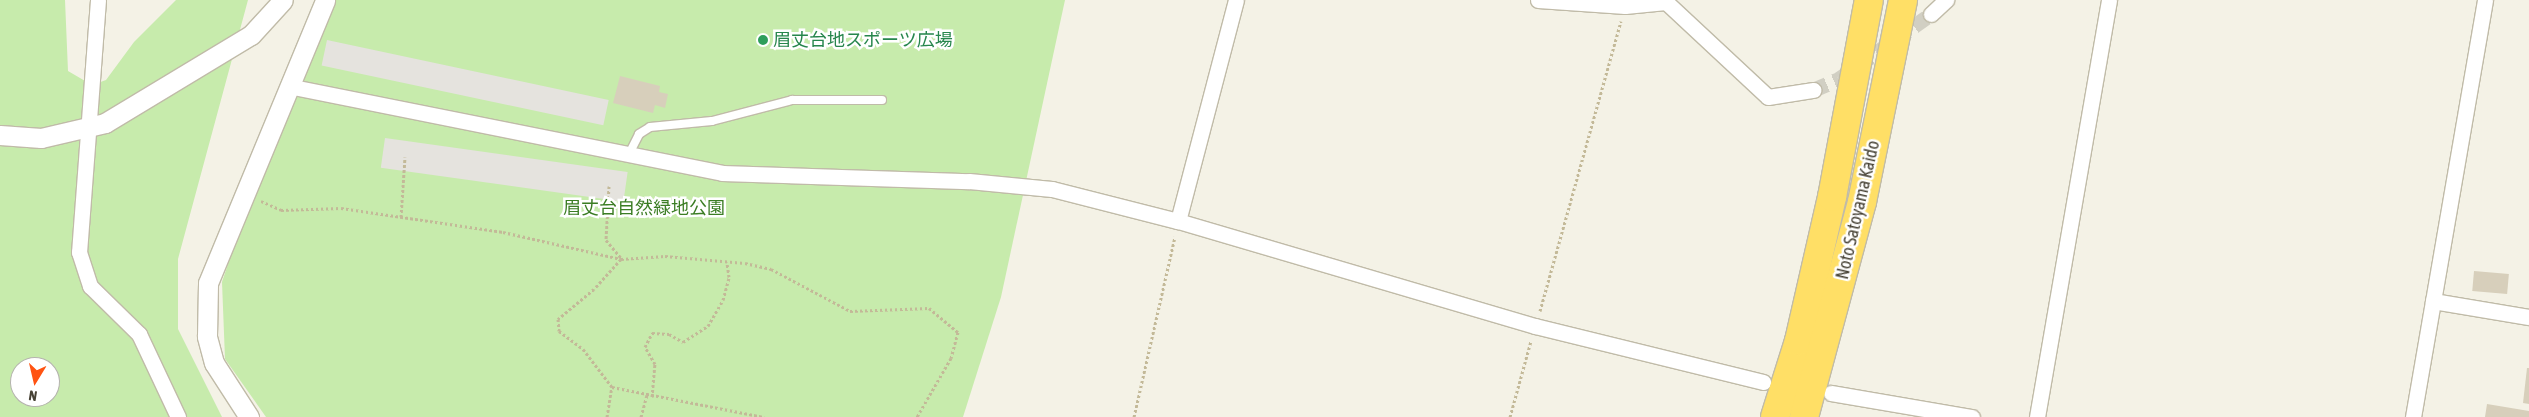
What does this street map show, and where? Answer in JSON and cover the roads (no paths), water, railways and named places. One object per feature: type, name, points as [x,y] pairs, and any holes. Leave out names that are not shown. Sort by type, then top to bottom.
[{"type":"highway","name":"Noto Satoyama Kaido","points":[[1775,417],[1799,341],[1830,206],[1869,0]]},
{"type":"highway","name":"Noto Satoyama Kaido","points":[[1804,417],[1862,202],[1903,0]]},
{"type":"street","points":[[98,0],[79,252],[90,286],[139,334],[178,417]]},
{"type":"street","points":[[0,135],[41,138],[89,128],[129,111],[219,57],[251,35],[283,0]]},
{"type":"street","points":[[249,417],[214,363],[207,336],[208,283],[243,194],[325,0]]},
{"type":"street","points":[[1178,221],[1236,0]]},
{"type":"street","points":[[1538,0],[1625,6],[1666,2],[1768,97],[1813,90]]},
{"type":"street","points":[[1931,14],[1946,0]]},
{"type":"street","points":[[2037,417],[2109,0]]},
{"type":"street","points":[[2413,417],[2485,0]]},
{"type":"street","points":[[288,86],[722,173],[968,181],[1052,189],[1178,221],[1535,326],[1763,382]]},
{"type":"street","points":[[2433,301],[2529,317]]},
{"type":"street","points":[[1831,393],[1972,417]]},
{"type":"lane","points":[[629,154],[639,134],[650,127],[712,121],[792,100],[882,100]]},
{"type":"tunnel","points":[[1813,90],[1839,79],[1931,14]]},
{"type":"place","name":"眉丈台地スポーツ広場","points":[[763,40]]},
{"type":"park label","name":"眉丈台自然緑地公園","points":[[644,208]]}]
